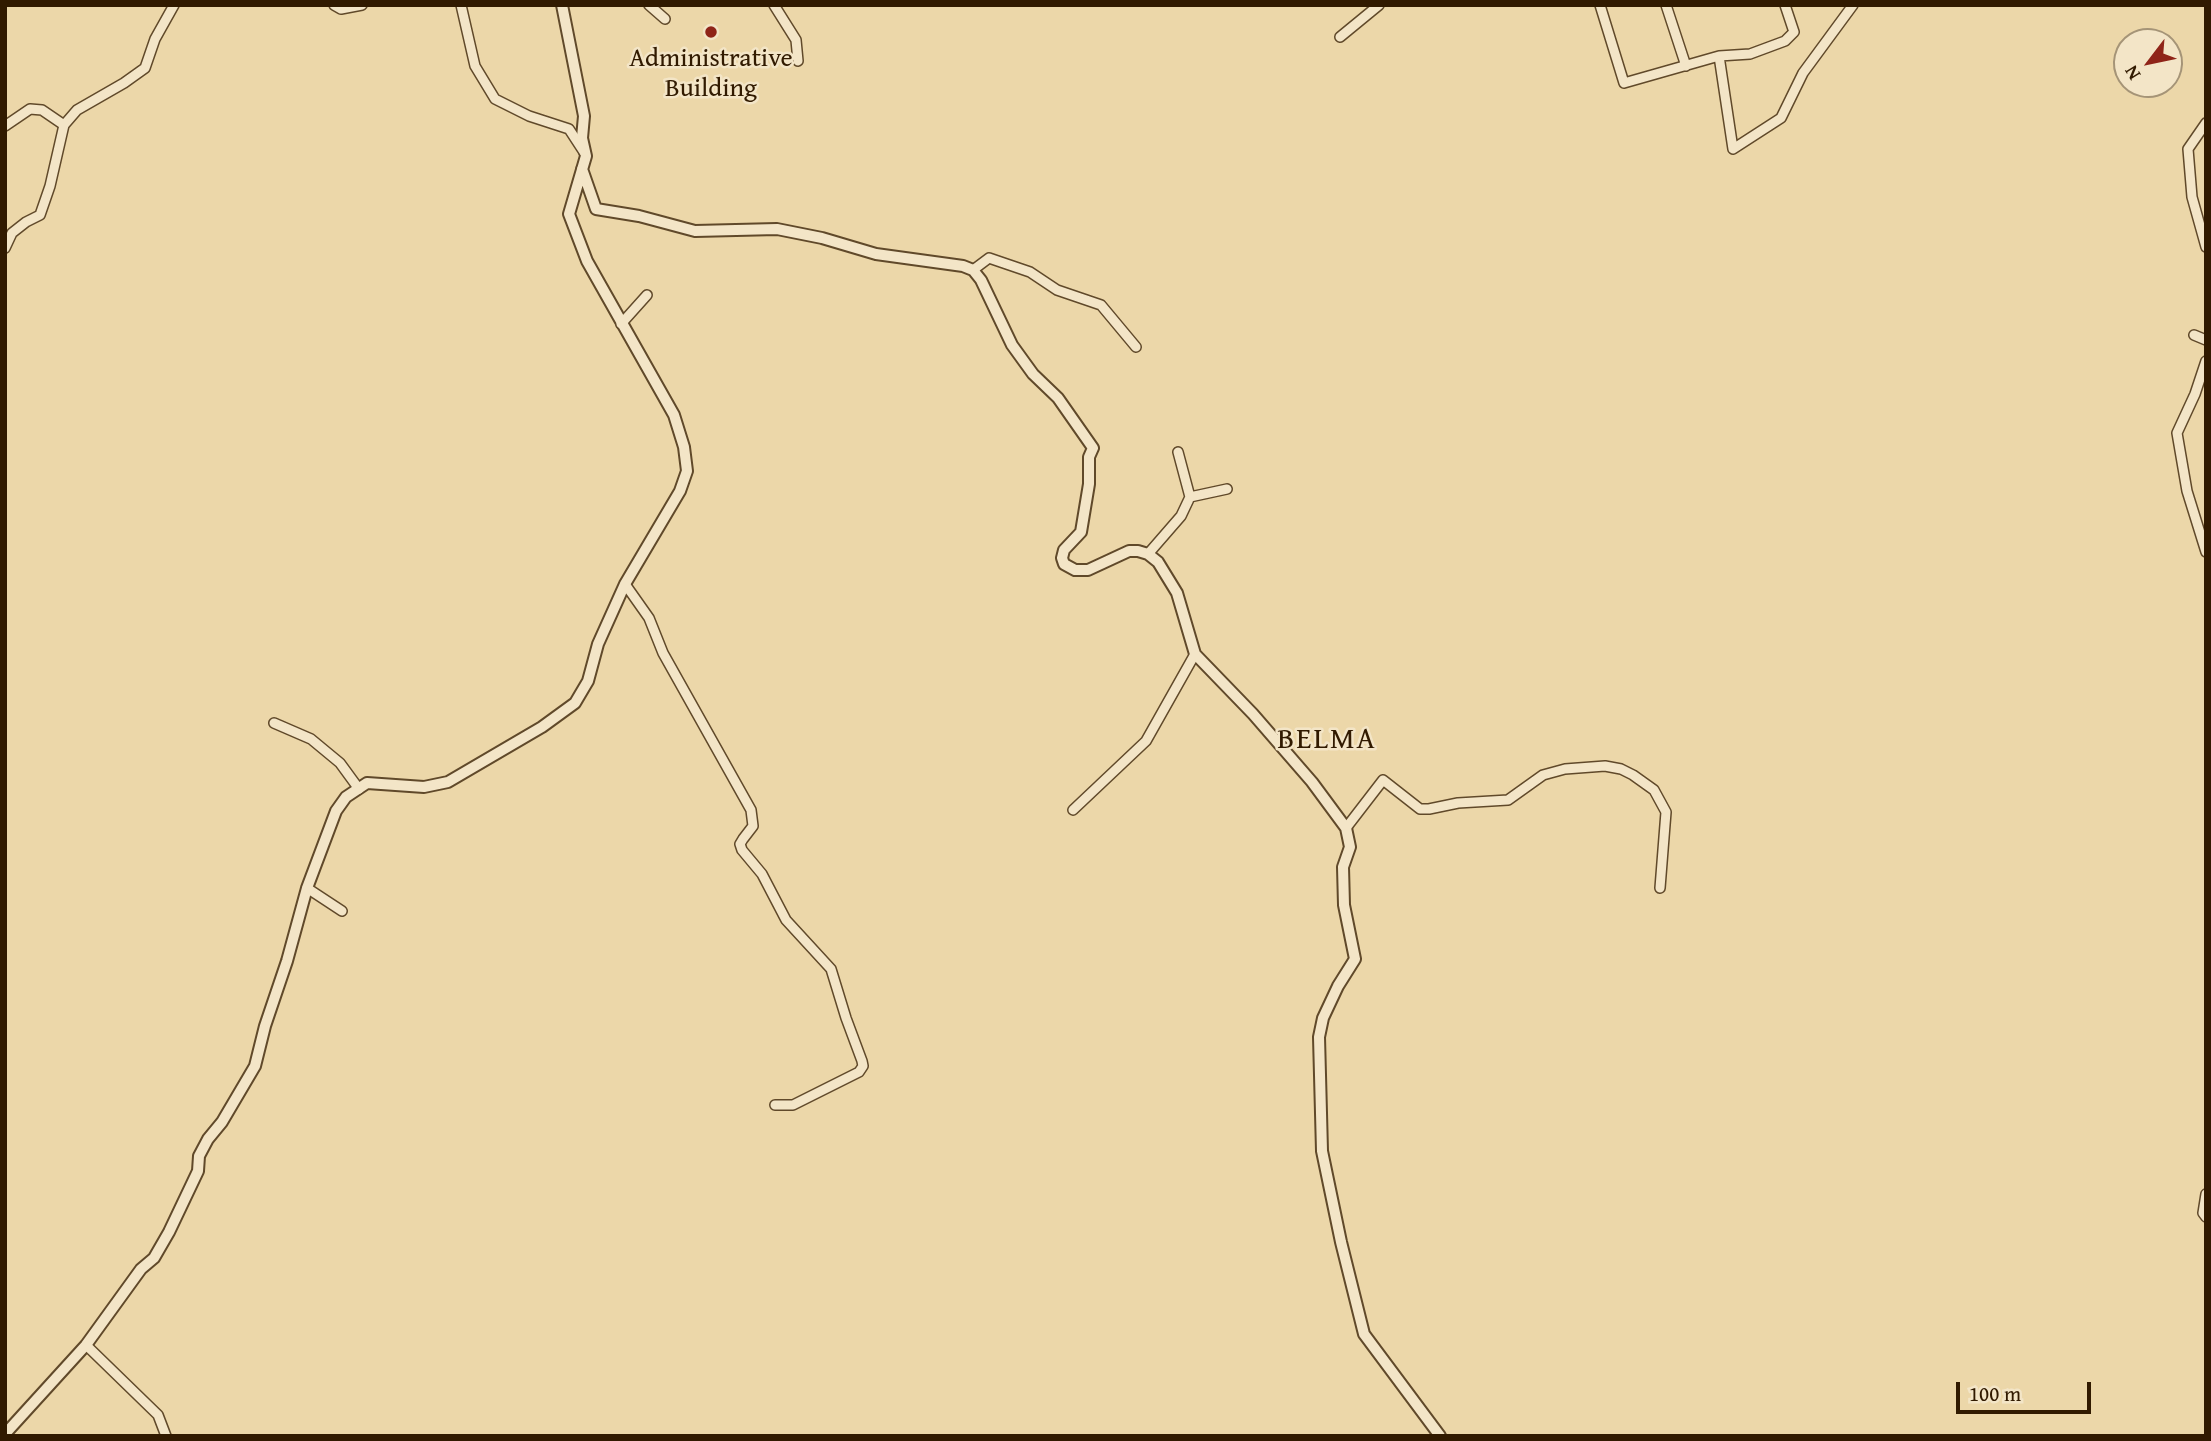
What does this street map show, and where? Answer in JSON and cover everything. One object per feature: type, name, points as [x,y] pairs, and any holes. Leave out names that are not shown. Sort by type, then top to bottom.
[{"type":"street","points":[[5,248],[12,233],[40,215],[50,186],[64,125],[77,110],[99,99],[145,68],[156,39],[174,5]]},
{"type":"street","points":[[334,5],[341,9],[362,5]]},
{"type":"street","points":[[461,5],[475,66],[495,99],[528,116],[569,129],[586,156]]},
{"type":"street","points":[[5,1434],[86,1345],[141,1269],[153,1258],[180,1210],[198,1171],[200,1156],[208,1139],[222,1122],[255,1066],[307,888],[336,811],[346,797],[367,783],[424,787],[448,782],[542,727],[575,703],[588,681],[598,644],[625,584],[680,491],[687,471],[684,447],[674,415],[587,261],[569,214],[586,156],[582,138],[584,116],[562,5]]},
{"type":"street","points":[[649,5],[665,19]]},
{"type":"street","points":[[774,5],[796,40],[798,61]]},
{"type":"street","points":[[1340,37],[1379,5]]},
{"type":"street","points":[[1600,5],[1624,83],[1719,56],[1750,54],[1785,41],[1794,32],[1785,5]]},
{"type":"street","points":[[1667,5],[1686,66]]},
{"type":"street","points":[[1719,56],[1733,149],[1781,118],[1803,73],[1848,8]]},
{"type":"street","points":[[5,126],[30,109],[41,110],[64,125]]},
{"type":"street","points":[[2206,123],[2188,149],[2192,197],[2206,247]]},
{"type":"street","points":[[582,169],[596,209],[639,216],[695,231],[776,229],[822,238],[876,254],[963,266],[973,270],[981,280],[1012,345],[1033,374],[1058,398],[1093,448],[1089,457],[1082,532],[1065,550],[1062,558],[1064,564],[1074,570],[1088,570],[1129,551],[1148,554],[1158,562],[1177,593],[1195,654],[1253,714],[1312,782],[1346,828],[1349,847],[1343,867],[1344,905],[1355,959],[1323,1018],[1320,1037],[1322,1151],[1364,1334],[1440,1436]]},
{"type":"street","points":[[973,270],[989,258],[1030,272],[1057,290],[1101,305],[1136,347]]},
{"type":"street","points":[[621,324],[647,295]]},
{"type":"street","points":[[2194,335],[2206,340]]},
{"type":"street","points":[[2206,361],[2195,394],[2177,433],[2187,491],[2206,552]]},
{"type":"street","points":[[1148,554],[1181,516],[1190,497],[1178,452]]},
{"type":"street","points":[[1190,497],[1227,489]]},
{"type":"street","points":[[625,584],[649,618],[663,653],[751,810],[753,826],[740,844],[742,850],[762,874],[786,920],[831,969],[862,1061],[863,1066],[859,1072],[802,1102],[786,1106],[775,1105]]},
{"type":"street","points":[[1073,810],[1146,741],[1195,654]]},
{"type":"street","points":[[274,723],[311,739],[340,763],[359,789]]},
{"type":"street","points":[[1346,828],[1382,779],[1420,809],[1429,809],[1458,803],[1508,800],[1543,775],[1565,769],[1613,767],[1633,775],[1654,790],[1665,812],[1660,888]]},
{"type":"street","points":[[307,888],[342,911]]},
{"type":"street","points":[[2206,1194],[2203,1213],[2206,1217]]},
{"type":"street","points":[[86,1345],[158,1415],[166,1436]]},
{"type":"place","name":"Administrative Building","points":[[711,32]]},
{"type":"district","name":"BELMA","points":[[1327,740]]}]
